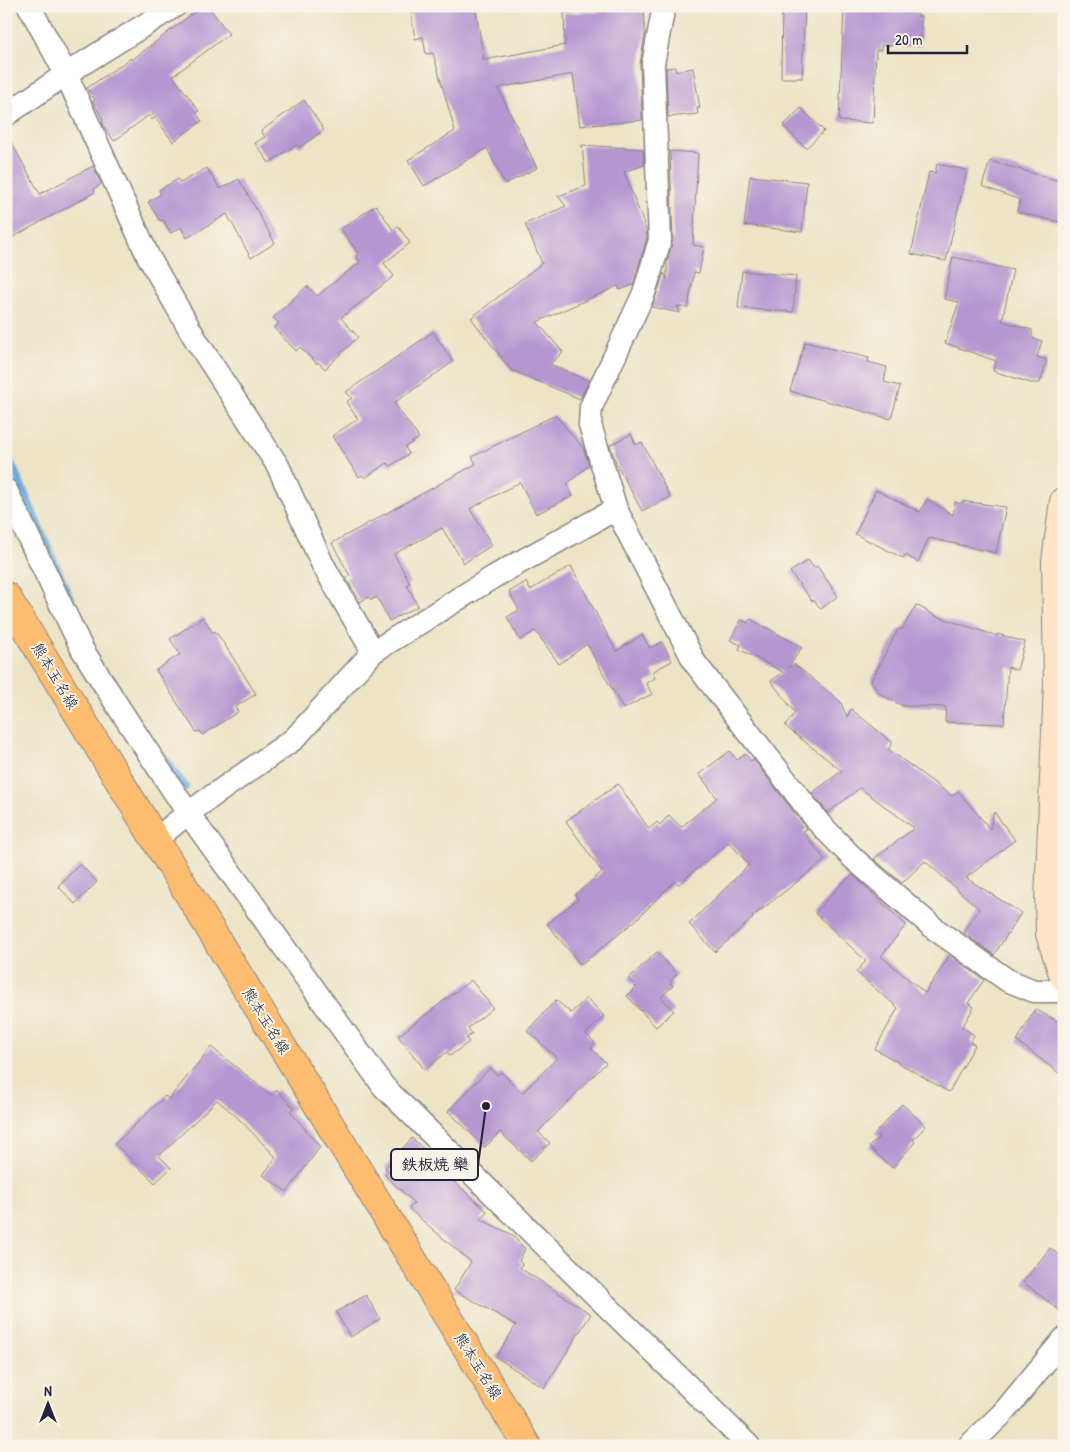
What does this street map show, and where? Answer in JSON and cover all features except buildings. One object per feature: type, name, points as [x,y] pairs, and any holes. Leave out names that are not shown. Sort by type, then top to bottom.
[{"type":"main road","points":[[1064,502],[1056,561],[1061,684],[1049,898],[1050,934],[1064,977]]},
{"type":"main road","name":"熊本玉名線","points":[[6,596],[527,1446]]},
{"type":"street","points":[[28,6],[66,74],[148,256],[196,340],[278,466],[322,563],[373,652]]},
{"type":"street","points":[[6,115],[66,74],[175,6]]},
{"type":"street","points":[[664,6],[652,64],[660,240],[644,293],[591,407],[590,425],[616,509],[695,663],[819,823],[854,859],[935,929],[1007,980],[1034,991],[1064,991]]},
{"type":"street","points":[[6,490],[82,648],[190,812],[384,1087],[749,1446]]},
{"type":"street","points":[[155,840],[214,794],[294,739],[373,652],[496,576],[616,509]]},
{"type":"street","points":[[969,1446],[1002,1413],[1064,1340]]},
{"type":"waterway","points":[[6,451],[76,612]]},
{"type":"waterway","points":[[166,760],[185,787]]},
{"type":"place","name":"鉄板焼 欒","points":[[486,1106]]}]
